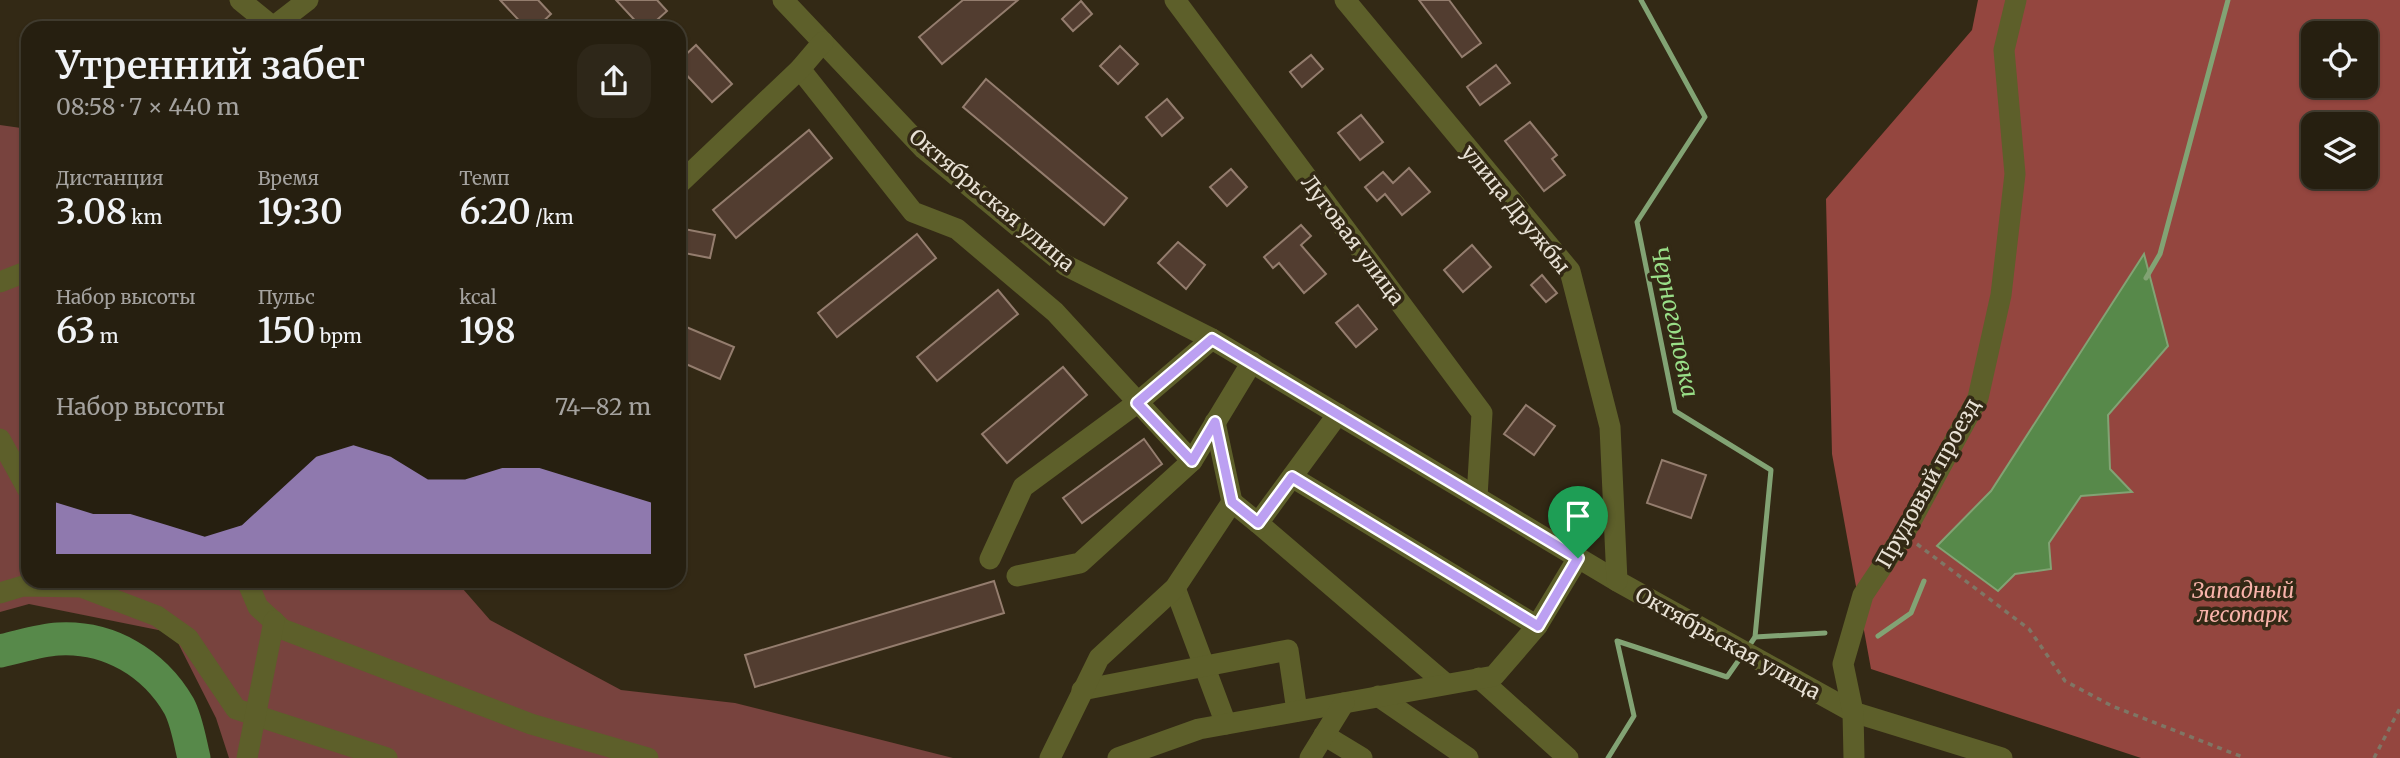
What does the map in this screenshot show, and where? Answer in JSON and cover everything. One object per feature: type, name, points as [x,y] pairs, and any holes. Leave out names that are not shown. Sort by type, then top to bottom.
[{"type":"street","points":[[240,0],[266,21]]},
{"type":"street","points":[[281,21],[308,0]]},
{"type":"street","name":"Октябрьская улица","points":[[783,0],[924,149],[1065,265],[1212,339],[1617,581],[1853,712],[2003,758]]},
{"type":"street","name":"Луговая улица","points":[[1175,0],[1482,413],[1477,497]]},
{"type":"street","name":"улица Дружбы","points":[[1345,0],[1570,271],[1609,428],[1617,581]]},
{"type":"street","name":"Прудовый проезд","points":[[1854,758],[1853,712],[1843,664],[1863,595],[1904,534],[1978,398],[2001,295],[2015,174],[2004,50],[2016,0]]},
{"type":"street","points":[[686,177],[800,69],[823,42]]},
{"type":"street","points":[[800,69],[913,212],[957,229],[1055,312],[1192,461]]},
{"type":"street","points":[[0,282],[21,274]]},
{"type":"street","points":[[990,559],[1023,487],[1137,403],[1212,339]]},
{"type":"street","points":[[1017,576],[1080,563],[1192,461],[1252,362]]},
{"type":"street","points":[[1258,523],[1338,414]]},
{"type":"street","points":[[1215,422],[1232,502],[1446,684]]},
{"type":"street","points":[[0,439],[21,477]]},
{"type":"street","points":[[1292,477],[1538,626]]},
{"type":"street","points":[[1051,758],[1099,658],[1175,588],[1232,502]]},
{"type":"street","points":[[1118,758],[1199,729],[1494,676],[1538,626],[1578,558]]},
{"type":"street","points":[[0,593],[21,587]]},
{"type":"street","points":[[89,588],[157,616],[188,638],[236,709],[256,713],[387,758]]},
{"type":"street","points":[[250,588],[258,607],[282,629],[531,724],[648,758]]},
{"type":"street","points":[[1175,588],[1226,724]]},
{"type":"street","points":[[247,758],[274,621]]},
{"type":"street","points":[[1082,690],[1204,664],[1288,650],[1297,711]]},
{"type":"street","points":[[1479,678],[1568,758]]},
{"type":"street","points":[[1378,696],[1468,758]]},
{"type":"street","points":[[1310,758],[1344,703]]},
{"type":"street","points":[[1324,735],[1362,758]]},
{"type":"path","points":[[1904,534],[2029,629],[2065,681],[2112,706],[2245,758]]},
{"type":"path","points":[[2374,758],[2400,708]]},
{"type":"shaded area","points":[[0,125],[21,128],[21,588],[462,588],[490,620],[621,690],[735,703],[953,758],[229,758],[216,718],[173,633],[29,604],[0,612]]},
{"type":"shaded area","points":[[2144,254],[2168,346],[2108,415],[2110,469],[2132,492],[2081,496],[2049,543],[2051,569],[2015,574],[1998,591],[1937,546],[1991,491]]},
{"type":"green space","name":"Западный лесопарк","points":[[1978,0],[2400,0],[2400,758],[2141,758],[1871,669],[1832,454],[1826,199],[1972,30]],"holes":[[[2144,255],[2168,346],[2108,415],[2110,469],[2081,496],[2049,543],[2051,569],[2015,574],[1937,546],[1991,491]]]},
{"type":"building","points":[[500,0],[538,0],[551,14],[544,21],[520,21]]},
{"type":"building","points":[[616,0],[657,0],[667,11],[656,21],[636,21]]},
{"type":"building","points":[[963,0],[1018,0],[942,64],[919,37]]},
{"type":"building","points":[[1419,0],[1449,0],[1481,43],[1462,57]]},
{"type":"building","points":[[1081,1],[1092,14],[1073,31],[1062,19]]},
{"type":"building","points":[[696,45],[732,84],[712,102],[686,74],[686,54]]},
{"type":"building","points":[[1120,46],[1138,64],[1118,84],[1100,66]]},
{"type":"building","points":[[1311,55],[1323,69],[1302,87],[1290,72]]},
{"type":"building","points":[[1496,65],[1510,83],[1480,105],[1467,87]]},
{"type":"building","points":[[986,79],[1127,198],[1104,225],[963,107]]},
{"type":"building","points":[[1167,99],[1183,118],[1162,136],[1146,117]]},
{"type":"building","points":[[1361,115],[1383,142],[1360,160],[1338,133]]},
{"type":"building","points":[[1530,122],[1557,155],[1552,159],[1565,175],[1544,191],[1505,141]]},
{"type":"building","points":[[809,130],[832,158],[736,238],[713,210]]},
{"type":"building","points":[[1409,168],[1430,192],[1402,215],[1385,194],[1377,201],[1365,187],[1383,172],[1393,183]]},
{"type":"building","points":[[1231,169],[1247,187],[1227,206],[1210,187]]},
{"type":"building","points":[[1301,225],[1311,236],[1301,245],[1326,274],[1304,293],[1279,263],[1273,268],[1264,257]]},
{"type":"building","points":[[686,229],[715,235],[710,258],[686,253]]},
{"type":"building","points":[[917,234],[936,258],[837,337],[818,313]]},
{"type":"building","points":[[1178,242],[1205,265],[1186,289],[1158,263]]},
{"type":"building","points":[[1472,245],[1491,267],[1463,292],[1444,270]]},
{"type":"building","points":[[1542,275],[1557,293],[1546,302],[1531,285]]},
{"type":"building","points":[[998,290],[1018,314],[937,381],[917,357]]},
{"type":"building","points":[[1358,305],[1377,329],[1356,347],[1336,323]]},
{"type":"building","points":[[686,327],[734,347],[720,379],[686,364]]},
{"type":"building","points":[[1063,367],[1087,395],[1007,463],[982,434]]},
{"type":"building","points":[[1526,405],[1555,426],[1534,455],[1504,434]]},
{"type":"building","points":[[1144,439],[1162,464],[1082,523],[1063,498]]},
{"type":"building","points":[[1662,460],[1706,475],[1691,518],[1647,503]]},
{"type":"building","points":[[994,581],[1004,613],[755,687],[745,655]]},
{"type":"waterway","name":"Черноголовка","points":[[1641,0],[1705,117],[1637,222],[1675,411],[1771,470],[1755,637],[1747,649]]},
{"type":"waterway","points":[[2146,278],[2160,254],[2228,0]]},
{"type":"waterway","points":[[1878,636],[1911,613],[1924,581]]},
{"type":"waterway","points":[[1755,637],[1825,633]]},
{"type":"waterway","points":[[0,651],[44,641],[77,639],[95,642],[128,655],[157,677],[179,706],[194,758]]},
{"type":"waterway","name":"Черноголовка","points":[[1608,758],[1634,716],[1617,641],[1727,677],[1741,657]]},
{"type":"route","points":[[1212,339],[1578,558],[1538,626],[1292,477],[1258,523],[1232,502],[1215,422],[1192,461],[1137,403],[1212,339]]}]
